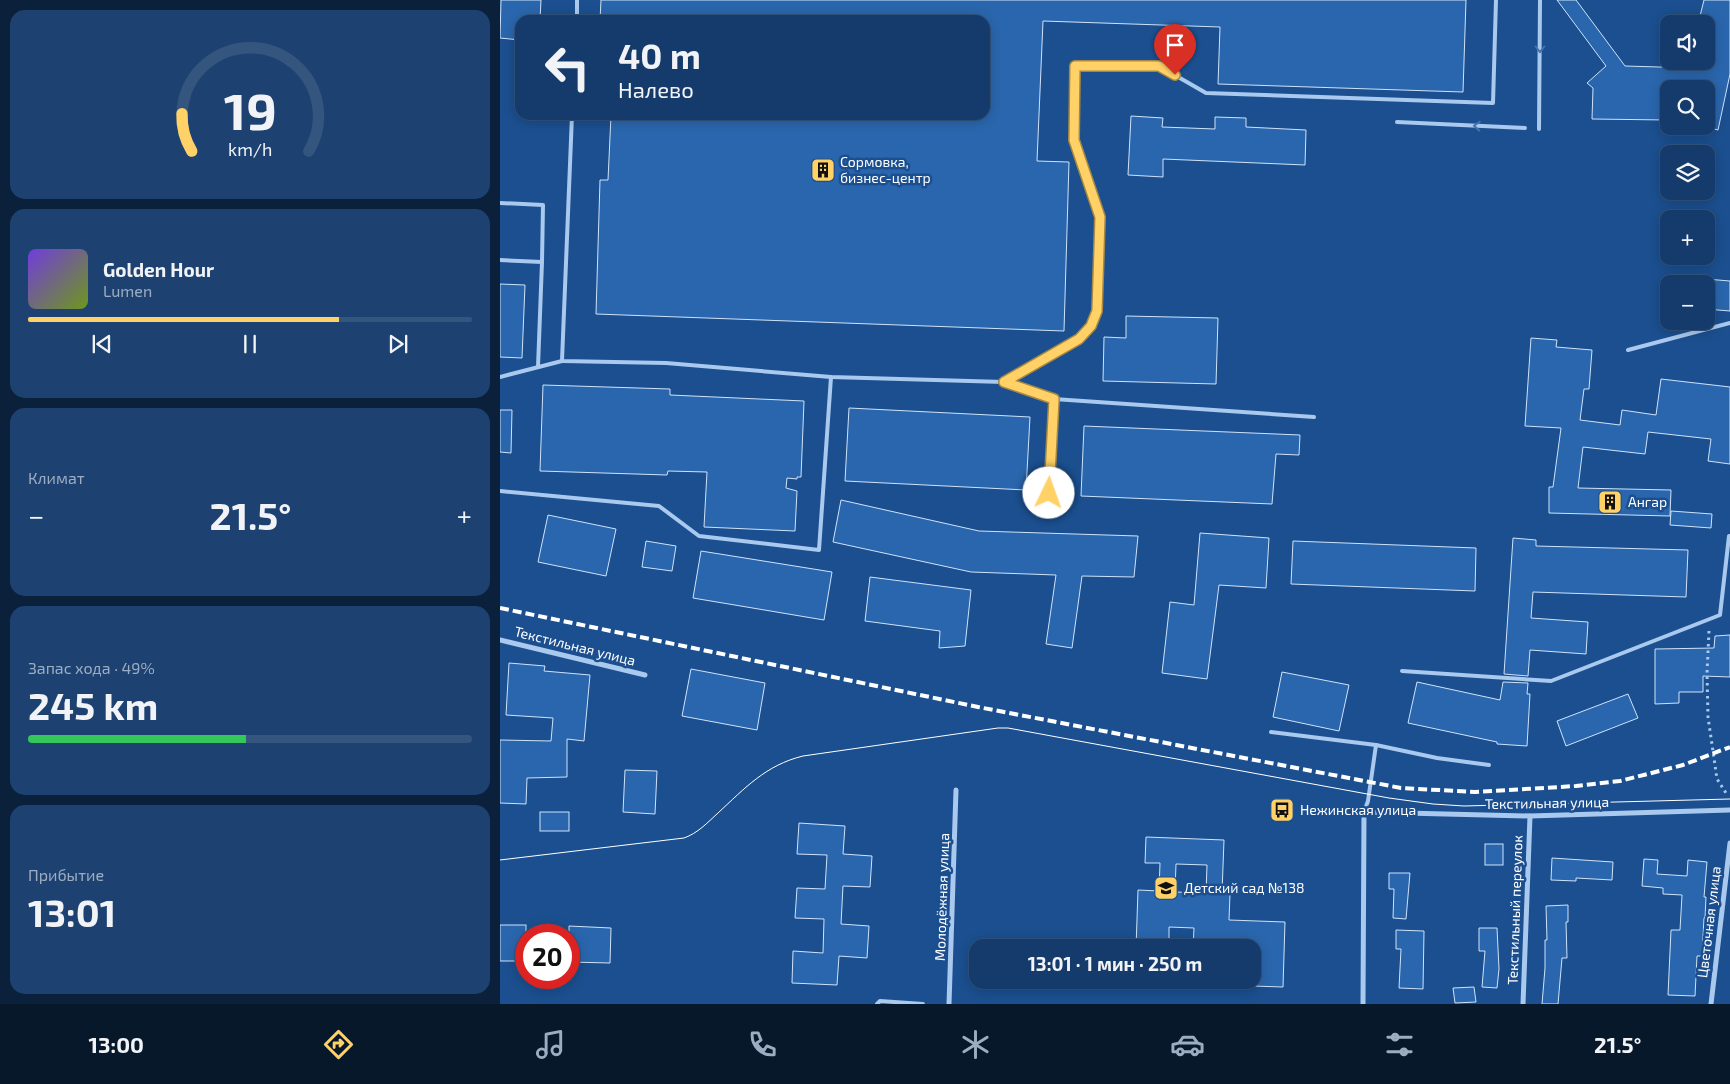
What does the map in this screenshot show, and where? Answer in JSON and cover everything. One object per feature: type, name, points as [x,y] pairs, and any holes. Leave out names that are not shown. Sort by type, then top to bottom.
[{"type":"street","name":"Текстильная улица","points":[[500,640],[645,675]]},
{"type":"street","name":"Молодёжная улица","points":[[949,1004],[956,790]]},
{"type":"street","name":"Текстильная улица","points":[[1364,812],[1530,816],[1730,810]]},
{"type":"street","points":[[1363,1004],[1364,812]]},
{"type":"street","name":"Текстильный переулок","points":[[1523,1004],[1530,816]]},
{"type":"street","name":"Цветочная улица","points":[[1711,1004],[1730,843]]},
{"type":"lane","points":[[577,15],[578,0]]},
{"type":"lane","points":[[1004,382],[1079,339],[1091,326],[1097,311],[1100,217],[1074,140],[1075,66],[1159,66],[1206,93],[1493,103],[1496,0]]},
{"type":"lane","points":[[1539,129],[1540,0]]},
{"type":"lane","points":[[562,361],[572,120]]},
{"type":"lane","points":[[1397,122],[1526,128]]},
{"type":"lane","points":[[500,203],[543,205],[538,367]]},
{"type":"lane","points":[[500,260],[542,262]]},
{"type":"lane","points":[[1628,350],[1730,322]]},
{"type":"lane","points":[[500,377],[562,361],[666,363],[831,377],[1004,382],[1054,399],[1314,417]]},
{"type":"lane","points":[[500,491],[659,506],[699,536],[819,550],[831,377]]},
{"type":"lane","points":[[1049,493],[1054,399]]},
{"type":"lane","points":[[1402,671],[1551,681],[1720,614],[1730,536]]},
{"type":"lane","points":[[1271,732],[1376,745],[1438,758],[1489,765]]},
{"type":"lane","points":[[1364,812],[1368,801],[1376,745]]},
{"type":"lane","points":[[877,1004],[880,1001],[923,1004]]},
{"type":"path","points":[[1709,631],[1707,673],[1708,717],[1717,779],[1726,793]]},
{"type":"building","points":[[501,0],[541,0],[540,15],[515,15],[515,40],[500,38]]},
{"type":"building","name":"Сормовка, бизнес-центр","points":[[601,0],[1466,0],[1463,92],[1218,84],[1220,27],[1043,21],[1037,161],[1069,162],[1064,331],[596,314],[600,180],[608,180],[611,120],[990,120],[990,15],[600,15]]},
{"type":"building","points":[[1557,0],[1576,0],[1625,66],[1660,67],[1660,70],[1715,70],[1715,15],[1700,15],[1704,0],[1730,0],[1730,74],[1718,130],[1715,129],[1715,80],[1660,80],[1660,120],[1592,119],[1593,88],[1587,83],[1606,66]]},
{"type":"building","points":[[1131,116],[1163,118],[1162,127],[1215,129],[1215,117],[1246,118],[1246,127],[1306,130],[1305,165],[1163,159],[1163,177],[1128,175]]},
{"type":"building","points":[[1715,280],[1730,281],[1730,311],[1715,310]]},
{"type":"building","points":[[500,284],[525,285],[522,358],[500,357]]},
{"type":"building","points":[[1126,316],[1218,318],[1216,384],[1103,381],[1104,337],[1126,338]]},
{"type":"building","points":[[1531,338],[1557,340],[1556,347],[1592,350],[1589,389],[1584,389],[1580,420],[1620,425],[1622,410],[1656,415],[1661,379],[1730,387],[1730,464],[1708,461],[1711,439],[1648,432],[1645,454],[1583,447],[1578,488],[1671,490],[1670,516],[1549,513],[1549,487],[1553,487],[1561,428],[1525,426]]},
{"type":"building","points":[[543,385],[670,389],[670,395],[804,401],[801,477],[797,477],[797,479],[787,478],[786,488],[797,491],[795,531],[704,527],[707,472],[668,471],[667,475],[540,471]]},
{"type":"building","points":[[849,408],[1030,417],[1026,490],[845,481]]},
{"type":"building","points":[[500,410],[512,410],[511,453],[500,452]]},
{"type":"building","points":[[1084,426],[1300,435],[1299,455],[1276,454],[1272,504],[1081,496]]},
{"type":"building","points":[[841,500],[979,531],[1138,536],[1134,577],[1082,576],[1072,648],[1046,644],[1056,575],[971,572],[833,542]]},
{"type":"building","points":[[1671,511],[1712,514],[1711,528],[1670,525]]},
{"type":"building","points":[[548,515],[616,529],[606,576],[538,562]]},
{"type":"building","points":[[1200,533],[1269,538],[1266,588],[1219,585],[1207,679],[1162,673],[1170,602],[1194,605]]},
{"type":"building","points":[[1513,538],[1536,540],[1536,546],[1688,550],[1686,597],[1533,592],[1531,618],[1588,622],[1586,654],[1530,650],[1528,676],[1504,674]]},
{"type":"building","points":[[646,541],[676,546],[672,571],[642,567]]},
{"type":"building","points":[[1293,541],[1476,548],[1475,591],[1291,584]]},
{"type":"building","points":[[701,551],[832,572],[824,620],[693,598]]},
{"type":"building","points":[[870,577],[971,590],[965,646],[939,648],[940,631],[865,621]]},
{"type":"building","points":[[1730,635],[1730,677],[1703,676],[1703,692],[1679,692],[1679,703],[1655,704],[1655,649],[1714,648],[1715,636]]},
{"type":"building","points":[[509,663],[545,666],[544,671],[590,675],[584,741],[567,739],[567,777],[527,778],[526,804],[500,803],[500,740],[551,741],[553,718],[506,715]]},
{"type":"building","points":[[691,669],[765,683],[757,730],[682,716]]},
{"type":"building","points":[[1282,672],[1349,685],[1339,731],[1273,717]]},
{"type":"building","points":[[1417,682],[1500,700],[1503,682],[1528,683],[1527,694],[1530,694],[1527,746],[1497,744],[1497,742],[1408,723]]},
{"type":"building","points":[[1628,694],[1638,718],[1566,746],[1557,721]]},
{"type":"building","points":[[625,770],[657,771],[655,814],[623,812]]},
{"type":"building","points":[[540,812],[569,812],[569,831],[540,831]]},
{"type":"building","points":[[799,823],[845,826],[843,854],[872,856],[870,887],[843,886],[841,924],[869,926],[867,958],[839,956],[837,985],[792,983],[793,951],[823,953],[824,919],[795,918],[797,888],[825,889],[827,855],[797,854]]},
{"type":"building","points":[[1146,837],[1224,840],[1222,893],[1230,894],[1229,920],[1285,922],[1283,987],[1261,986],[1261,939],[1193,939],[1194,928],[1169,927],[1169,939],[1136,939],[1138,890],[1159,891],[1160,863],[1145,863]],"holes":[[[1176,864],[1207,865],[1206,893],[1175,892]]]},
{"type":"building","points":[[1485,844],[1503,844],[1503,865],[1485,865]]},
{"type":"building","points":[[1552,858],[1613,862],[1612,880],[1576,878],[1576,881],[1551,880]]},
{"type":"building","points":[[1644,859],[1658,860],[1657,874],[1687,876],[1688,860],[1707,862],[1702,956],[1697,956],[1695,996],[1668,995],[1671,930],[1680,930],[1682,895],[1663,894],[1663,888],[1642,886]]},
{"type":"building","points":[[1389,873],[1410,873],[1406,919],[1393,918],[1394,889],[1389,889]]},
{"type":"building","points":[[1568,905],[1568,922],[1566,922],[1567,958],[1562,958],[1558,1004],[1542,1004],[1545,940],[1547,940],[1546,906]]},
{"type":"building","points":[[500,925],[515,925],[515,961],[500,961]]},
{"type":"building","points":[[580,927],[611,928],[610,963],[580,962]]},
{"type":"building","points":[[1479,928],[1497,928],[1499,969],[1497,988],[1482,987],[1485,951],[1479,951]]},
{"type":"building","points":[[1396,930],[1424,931],[1423,989],[1399,988],[1401,949],[1396,949]]},
{"type":"building","points":[[1474,987],[1476,1002],[1455,1003],[1453,988]]},
{"type":"tram line","points":[[500,860],[684,838],[702,827],[767,771],[790,760],[803,756],[998,728],[1008,728],[1389,798],[1433,804],[1464,806],[1730,799]]},
{"type":"railway","points":[[500,608],[978,707],[1401,788],[1475,792],[1576,786],[1620,781],[1683,765],[1730,747]]},
{"type":"place","name":"Сормовка, бизнес-центр","points":[[823,170]]},
{"type":"place","name":"Ангар","points":[[1610,502]]},
{"type":"place","name":"Нежинская улица","points":[[1282,810]]},
{"type":"place","name":"Детский сад №138","points":[[1166,888]]},
{"type":"route","points":[[1049,493],[1054,399],[1004,382],[1079,339],[1091,326],[1097,311],[1100,217],[1074,140],[1075,66],[1159,66],[1175,75]]}]
